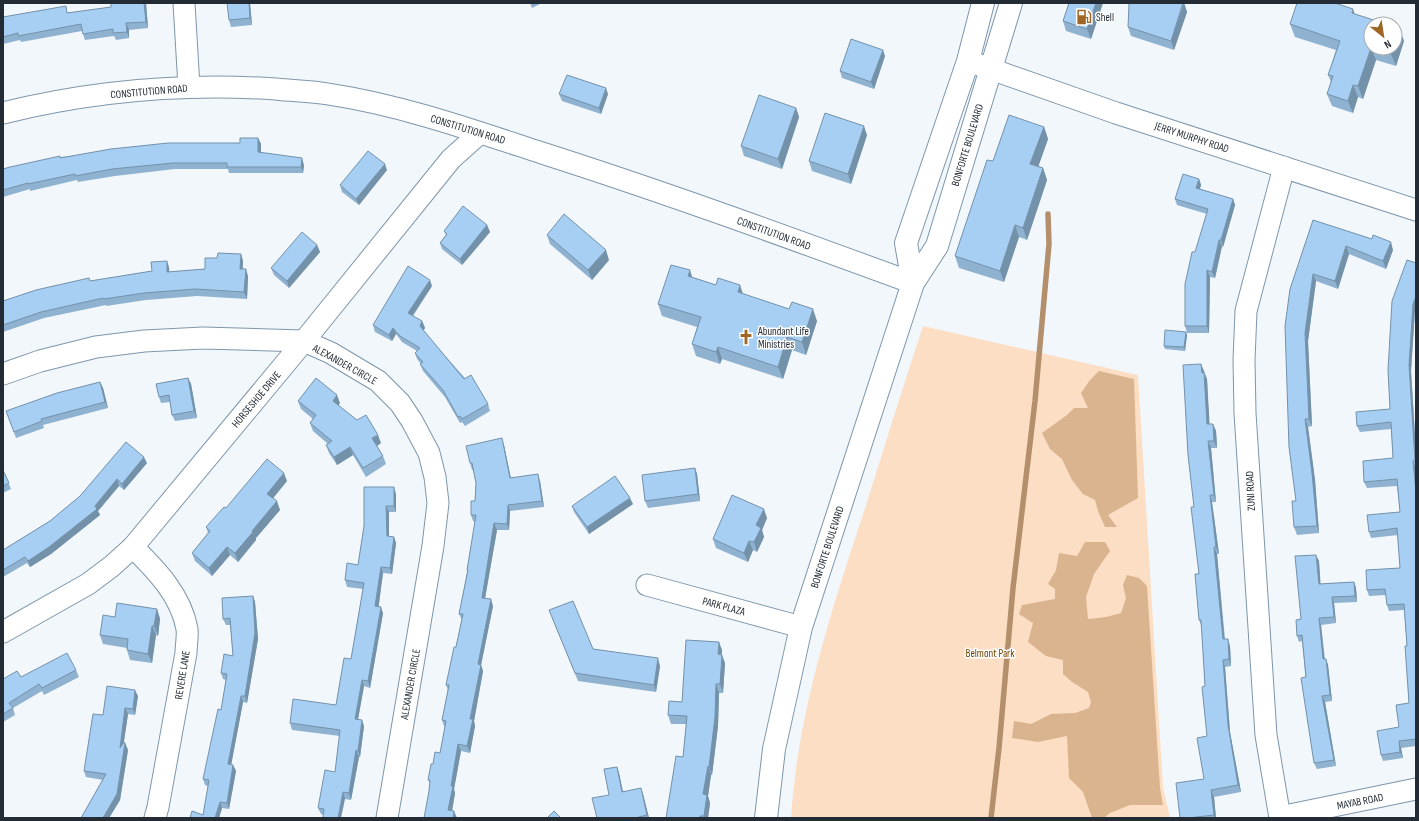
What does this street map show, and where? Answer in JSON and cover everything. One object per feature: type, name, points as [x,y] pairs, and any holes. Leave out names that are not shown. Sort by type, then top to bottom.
[{"type":"main road","name":"BONFORTE BOULEVARD","points":[[914,283],[906,243],[968,60],[983,3]]},
{"type":"main road","name":"BONFORTE BOULEVARD","points":[[766,818],[774,749],[801,627],[914,283],[937,246],[1011,3]]},
{"type":"street","points":[[184,3],[189,87]]},
{"type":"street","name":"JERRY MURPHY ROAD","points":[[968,60],[1116,112],[1416,210]]},
{"type":"street","name":"CONSTITUTION ROAD","points":[[3,113],[83,97],[129,91],[189,87],[252,88],[327,94],[392,106],[629,181],[914,283]]},
{"type":"street","name":"HORSESHOE DRIVE","points":[[3,632],[88,584],[133,547],[304,341],[451,158],[480,133]]},
{"type":"street","name":"ZUNI ROAD","points":[[1280,817],[1266,735],[1245,413],[1244,360],[1246,310],[1284,167]]},
{"type":"street","name":"ALEXANDER CIRCLE","points":[[3,374],[40,361],[96,347],[144,341],[203,338],[304,341],[331,353],[378,381],[400,403],[421,436],[429,453],[435,477],[438,503],[433,546],[387,818]]},
{"type":"street","name":"REVERE LANE","points":[[133,547],[160,575],[173,593],[183,612],[187,630],[186,653],[155,818]]},
{"type":"street","name":"PARK PLAZA","points":[[647,585],[801,627]]},
{"type":"street","name":"MAYAB ROAD","points":[[1280,817],[1416,789]]},
{"type":"green space","name":"Belmont Park","points":[[923,326],[1138,375],[1163,787],[1170,818],[791,818],[801,736],[819,656]]},
{"type":"shaded area","points":[[1099,371],[1134,379],[1138,498],[1108,515],[1117,527],[1105,527],[1095,500],[1083,494],[1072,480],[1062,459],[1050,449],[1042,433],[1067,415],[1074,408],[1088,408],[1081,393],[1090,380]]},
{"type":"shaded area","points":[[1085,542],[1105,542],[1110,551],[1094,574],[1086,597],[1088,619],[1106,617],[1121,613],[1126,598],[1123,585],[1127,575],[1139,578],[1147,586],[1160,788],[1163,805],[1130,805],[1110,813],[1104,818],[1092,818],[1083,792],[1069,778],[1067,736],[1038,742],[1012,738],[1014,721],[1031,724],[1051,714],[1075,713],[1089,708],[1091,702],[1088,692],[1072,682],[1063,674],[1063,660],[1046,656],[1028,642],[1033,623],[1019,614],[1022,605],[1055,599],[1055,589],[1048,584],[1056,570],[1059,553],[1077,556]]},
{"type":"building","points":[[111,3],[144,3],[146,22],[126,23],[127,32],[113,33],[113,29],[83,34],[81,24],[18,36],[18,33],[3,37],[3,17],[66,6],[67,13],[111,7]]},
{"type":"building","points":[[227,3],[249,3],[250,18],[229,20]]},
{"type":"building","points":[[1069,3],[1096,3],[1087,29],[1063,21]]},
{"type":"building","points":[[1183,3],[1171,41],[1128,27],[1129,4]]},
{"type":"building","points":[[1297,3],[1335,3],[1353,9],[1352,13],[1363,17],[1363,56],[1368,56],[1358,86],[1353,85],[1348,101],[1327,94],[1333,76],[1328,75],[1340,41],[1290,24]]},
{"type":"building","points":[[851,39],[883,50],[871,82],[840,71]]},
{"type":"building","points":[[567,75],[606,88],[599,108],[559,94]]},
{"type":"building","points":[[759,95],[796,108],[778,159],[741,146]]},
{"type":"building","points":[[825,113],[864,126],[848,174],[809,161]]},
{"type":"building","points":[[1009,115],[1044,127],[1030,164],[1043,168],[1023,228],[1015,225],[1000,271],[955,256],[987,160],[993,161]]},
{"type":"building","points":[[240,138],[258,138],[258,152],[302,158],[301,167],[227,167],[227,163],[173,163],[112,169],[75,176],[75,174],[28,183],[3,190],[3,169],[60,156],[60,158],[111,149],[168,143],[240,143]]},
{"type":"building","points":[[368,151],[385,164],[356,199],[340,185]]},
{"type":"building","points":[[1183,174],[1199,179],[1196,188],[1233,199],[1221,240],[1219,240],[1212,272],[1207,270],[1207,326],[1185,326],[1185,284],[1192,252],[1195,252],[1208,209],[1175,199]]},
{"type":"building","points":[[463,206],[487,225],[460,259],[440,243],[447,234],[444,231]]},
{"type":"building","points":[[564,214],[606,250],[588,270],[547,235]]},
{"type":"building","points":[[1313,220],[1372,239],[1373,235],[1391,242],[1383,261],[1346,246],[1335,281],[1313,274],[1305,333],[1309,419],[1305,419],[1317,526],[1294,527],[1292,501],[1296,501],[1289,447],[1285,326],[1290,289]]},
{"type":"building","points":[[302,232],[317,245],[287,281],[271,268]]},
{"type":"building","points":[[218,253],[241,254],[240,269],[246,269],[244,292],[195,289],[103,298],[41,312],[3,325],[3,301],[36,290],[89,278],[90,281],[152,271],[151,262],[167,261],[167,272],[205,269],[205,258],[217,258]]},
{"type":"building","points":[[1407,260],[1416,263],[1416,296],[1413,304],[1409,365],[1415,461],[1413,461],[1416,492],[1416,739],[1399,741],[1400,752],[1381,755],[1377,731],[1399,727],[1396,705],[1409,703],[1405,646],[1407,646],[1404,604],[1387,605],[1385,589],[1367,590],[1366,570],[1400,568],[1397,528],[1369,532],[1367,515],[1400,512],[1397,479],[1364,482],[1363,461],[1393,458],[1391,422],[1357,426],[1356,412],[1390,409],[1388,370],[1392,301]]},
{"type":"building","points":[[671,265],[690,270],[688,276],[716,285],[718,278],[740,285],[738,292],[789,309],[792,302],[813,309],[802,342],[787,337],[778,367],[718,347],[716,352],[692,344],[701,317],[658,304]]},
{"type":"building","points":[[408,266],[430,280],[408,313],[422,321],[420,326],[464,379],[471,375],[488,404],[462,419],[460,416],[458,417],[443,390],[420,364],[423,362],[415,353],[420,348],[400,336],[393,328],[389,335],[373,325]]},
{"type":"building","points":[[1165,330],[1186,332],[1184,347],[1164,346]]},
{"type":"building","points":[[1201,364],[1202,373],[1204,372],[1207,424],[1213,424],[1214,441],[1208,441],[1214,495],[1210,495],[1216,547],[1214,547],[1223,639],[1228,639],[1229,659],[1223,660],[1228,725],[1238,785],[1211,790],[1214,815],[1180,818],[1176,783],[1204,779],[1197,738],[1207,736],[1202,687],[1205,686],[1201,620],[1199,620],[1195,574],[1199,574],[1191,507],[1194,507],[1188,455],[1183,365]]},
{"type":"building","points":[[188,378],[194,411],[172,415],[169,395],[159,397],[156,384]]},
{"type":"building","points":[[316,378],[337,395],[333,401],[357,420],[366,415],[378,435],[372,438],[383,456],[363,468],[350,447],[334,457],[326,445],[332,441],[310,423],[316,415],[298,401]]},
{"type":"building","points":[[100,382],[105,402],[41,419],[42,421],[14,432],[6,411],[57,393]]},
{"type":"building","points":[[502,438],[510,478],[538,474],[542,501],[508,505],[507,524],[494,523],[482,598],[491,599],[478,664],[481,665],[470,719],[473,719],[467,746],[458,744],[451,786],[453,786],[448,810],[454,811],[453,818],[424,818],[429,791],[430,780],[428,780],[431,764],[433,764],[435,752],[440,753],[446,721],[442,720],[449,685],[446,685],[463,614],[459,614],[468,570],[476,515],[471,515],[471,501],[475,501],[476,483],[472,463],[470,463],[466,446]]},
{"type":"building","points":[[126,442],[144,457],[122,484],[117,479],[95,506],[97,509],[49,547],[28,561],[25,557],[3,570],[3,550],[50,521],[80,496]]},
{"type":"building","points":[[267,459],[284,473],[267,494],[277,501],[235,553],[227,547],[209,568],[192,553],[210,531],[206,527],[224,507],[226,508]]},
{"type":"building","points":[[695,468],[698,494],[645,501],[642,475]]},
{"type":"building","points":[[3,470],[9,483],[3,486]]},
{"type":"building","points":[[615,476],[630,498],[587,527],[572,506]]},
{"type":"building","points":[[364,487],[394,487],[394,506],[386,506],[387,536],[394,537],[390,568],[381,567],[375,606],[381,607],[368,681],[362,680],[355,719],[362,720],[358,751],[356,750],[349,793],[343,792],[338,818],[323,818],[324,809],[318,808],[325,770],[335,772],[340,730],[290,723],[293,699],[336,705],[344,658],[351,659],[364,583],[345,580],[347,563],[358,565],[364,526]]},
{"type":"building","points":[[732,495],[764,509],[756,525],[761,528],[754,542],[749,541],[744,553],[713,539]]},
{"type":"building","points":[[1316,555],[1319,584],[1354,582],[1355,596],[1332,597],[1334,617],[1319,618],[1323,659],[1326,659],[1330,695],[1322,696],[1334,760],[1314,763],[1301,678],[1306,677],[1302,635],[1297,636],[1296,620],[1301,619],[1295,556]]},
{"type":"building","points":[[253,596],[255,633],[245,696],[241,696],[228,764],[233,765],[227,803],[220,802],[215,818],[190,818],[192,811],[203,815],[209,780],[203,779],[218,709],[221,710],[227,674],[221,673],[224,654],[233,656],[230,618],[223,619],[222,598]]},
{"type":"building","points":[[573,601],[593,649],[658,658],[654,685],[575,673],[549,610]]},
{"type":"building","points":[[117,603],[157,609],[154,626],[152,626],[148,654],[127,650],[128,639],[100,635],[103,615],[115,617]]},
{"type":"building","points":[[686,640],[719,642],[718,654],[722,655],[720,684],[716,684],[715,717],[709,767],[708,766],[703,794],[707,795],[704,816],[700,816],[700,818],[666,818],[676,756],[683,757],[687,716],[668,715],[669,701],[682,702]]},
{"type":"building","points":[[67,653],[76,670],[42,688],[39,684],[9,703],[13,708],[3,714],[3,679],[17,671],[21,677]]},
{"type":"building","points":[[107,686],[135,690],[133,709],[125,708],[120,748],[124,742],[125,743],[117,794],[103,818],[81,818],[106,774],[84,771],[93,714],[103,715]]},
{"type":"building","points":[[617,767],[622,792],[641,788],[647,815],[635,818],[597,818],[592,798],[609,795],[604,769]]},
{"type":"building","points":[[554,811],[561,818],[547,818]]},
{"type":"waterway","points":[[991,818],[999,748],[1013,588],[1035,401],[1049,244],[1048,214]]},
{"type":"place","name":"Shell","points":[[1084,17]]},
{"type":"place","name":"Abundant Life Ministries","points":[[746,337]]}]
